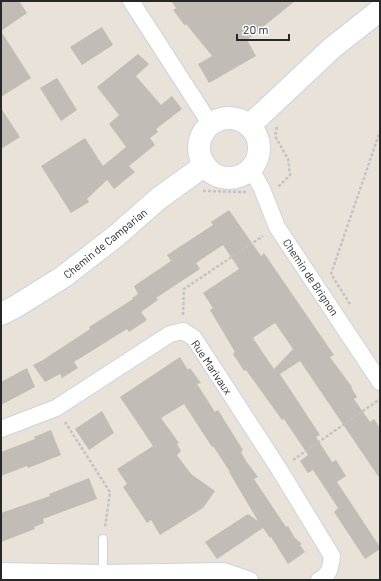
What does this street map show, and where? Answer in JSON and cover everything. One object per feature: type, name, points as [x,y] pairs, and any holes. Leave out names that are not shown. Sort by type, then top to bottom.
[{"type":"main road","points":[[248,126],[332,48],[380,10]]},
{"type":"main road","points":[[220,120],[240,120],[248,126],[255,133],[259,152],[251,169],[236,178],[227,178],[214,174],[205,165],[201,157],[201,139],[205,131],[220,120]]},
{"type":"main road","name":"Chemin de Camparian","points":[[1,314],[63,277],[116,236],[158,199],[205,165]]},
{"type":"street","points":[[131,1],[212,125]]},
{"type":"street","name":"Chemin de Brignon","points":[[251,169],[262,189],[278,227],[380,382]]},
{"type":"street","name":"Rue Marivaux","points":[[1,428],[56,408],[170,334],[183,331],[194,338],[279,469],[332,556],[331,568],[323,579],[319,580]]},
{"type":"street","points":[[1,571],[103,577],[224,571],[250,580]]},
{"type":"lane","points":[[103,539],[103,577]]},
{"type":"path","points":[[351,306],[331,274],[380,131]]},
{"type":"path","points":[[183,331],[184,289],[278,227]]},
{"type":"path","points":[[279,469],[380,399]]},
{"type":"path","points":[[56,408],[110,492],[103,539]]},
{"type":"building","points":[[1,1],[19,1],[27,13],[1,31]]},
{"type":"building","points":[[171,1],[295,1],[247,40],[256,56],[209,83],[198,64],[212,56],[173,10],[176,8]]},
{"type":"building","points":[[102,27],[113,45],[82,65],[70,47]]},
{"type":"building","points":[[1,31],[31,78],[1,97]]},
{"type":"building","points":[[138,54],[149,64],[136,76],[161,105],[172,96],[182,109],[156,129],[158,132],[150,138],[155,145],[129,166],[135,172],[114,189],[107,180],[87,199],[89,202],[71,213],[41,166],[85,138],[103,166],[126,147],[109,124],[119,115],[97,87]]},
{"type":"building","points":[[57,78],[77,110],[61,121],[40,88]]},
{"type":"building","points":[[1,108],[20,137],[1,149]]},
{"type":"building","points":[[229,210],[261,256],[264,253],[334,355],[330,357],[352,387],[357,397],[354,399],[370,422],[374,419],[380,428],[380,479],[300,361],[280,374],[320,435],[316,437],[332,462],[336,460],[346,476],[337,482],[380,547],[380,549],[365,559],[334,512],[338,508],[313,470],[308,473],[300,461],[308,455],[284,419],[282,420],[246,370],[244,371],[233,354],[235,352],[210,310],[213,308],[203,293],[239,269],[223,245],[196,263],[200,269],[156,298],[158,300],[141,312],[147,320],[129,332],[127,329],[74,362],[78,368],[62,378],[60,374],[45,382],[33,365],[90,329],[89,327],[133,299],[132,298],[138,294],[134,286],[171,261],[167,255],[213,225],[211,222]],"holes":[[[275,323],[293,349],[274,369],[253,338]]]},
{"type":"building","points":[[180,357],[188,370],[190,368],[201,383],[197,384],[215,412],[218,410],[243,450],[241,452],[246,461],[258,477],[254,479],[286,527],[288,526],[295,538],[302,544],[300,545],[305,552],[288,564],[271,537],[270,538],[263,528],[217,559],[205,542],[248,514],[258,521],[230,472],[184,404],[161,418],[179,443],[177,444],[181,451],[177,455],[191,474],[215,491],[203,508],[160,535],[151,520],[147,523],[123,487],[127,484],[117,469],[153,446],[120,397]]},
{"type":"building","points":[[27,368],[35,387],[1,405],[1,382]]},
{"type":"building","points":[[102,411],[114,433],[89,450],[75,429]]},
{"type":"building","points":[[51,430],[61,455],[28,468],[27,466],[1,476],[1,452],[35,439],[34,437]]},
{"type":"building","points":[[89,478],[97,499],[43,519],[44,523],[34,527],[35,529],[1,542],[1,513],[50,496],[49,494]]}]
